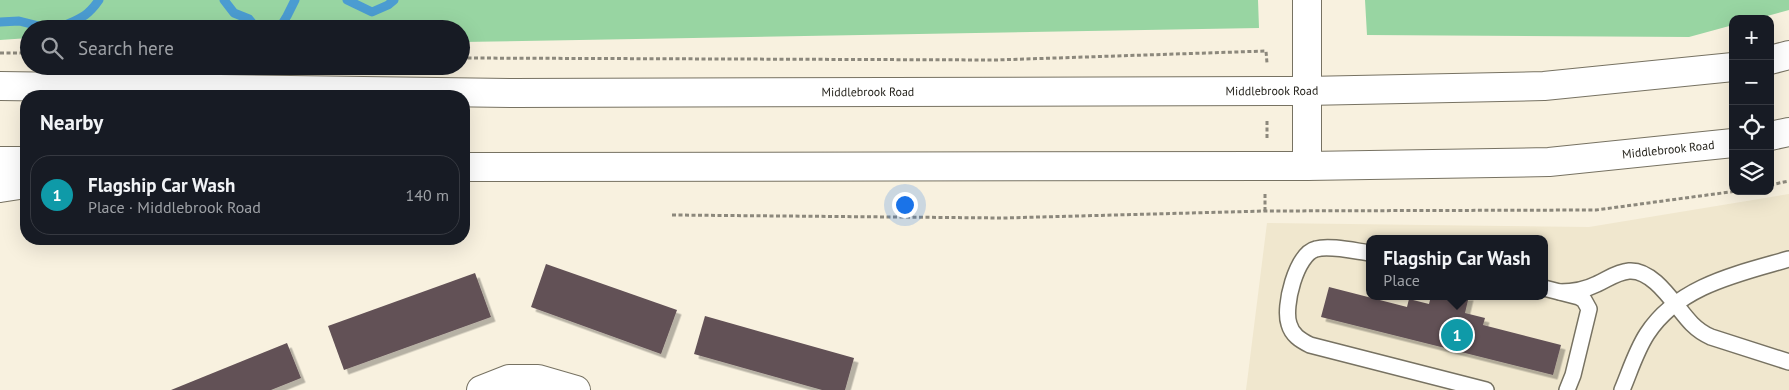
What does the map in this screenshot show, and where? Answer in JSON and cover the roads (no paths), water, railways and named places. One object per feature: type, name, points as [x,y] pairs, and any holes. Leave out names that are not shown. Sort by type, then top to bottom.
[{"type":"main road","points":[[1307,0],[1307,166]]},
{"type":"main road","points":[[1774,59],[1789,55]]},
{"type":"main road","name":"Middlebrook Road","points":[[470,91],[1306,90],[1544,86],[1729,67]]},
{"type":"main road","name":"Middlebrook Road","points":[[0,86],[342,90]]},
{"type":"main road","points":[[1774,135],[1789,132]]},
{"type":"main road","name":"Middlebrook Road","points":[[470,167],[1307,166],[1549,162],[1729,142]]},
{"type":"main road","points":[[0,161],[20,161]]},
{"type":"main road","points":[[0,188],[20,185]]},
{"type":"main road","points":[[481,390],[508,380],[538,379],[576,390]]},
{"type":"lane","points":[[1366,253],[1322,248],[1309,251],[1296,272],[1287,309],[1287,318],[1292,333],[1298,339],[1310,345],[1486,390]]},
{"type":"lane","points":[[1622,390],[1646,335],[1657,320],[1674,303],[1714,282],[1789,259]]},
{"type":"lane","points":[[1560,292],[1589,288],[1622,272],[1639,271],[1653,280],[1701,332],[1711,337],[1789,362]]},
{"type":"lane","points":[[1548,289],[1579,297],[1584,300],[1589,309],[1574,375],[1567,390]]},
{"type":"waterway","points":[[77,20],[89,12],[99,0]]},
{"type":"waterway","points":[[224,0],[234,13],[250,20]]},
{"type":"waterway","points":[[285,20],[295,0]]},
{"type":"waterway","points":[[347,0],[372,12],[388,5],[394,0]]},
{"type":"waterway","points":[[0,22],[20,21]]},
{"type":"place","name":"Flagship Car Wash","points":[[1457,335]]}]
